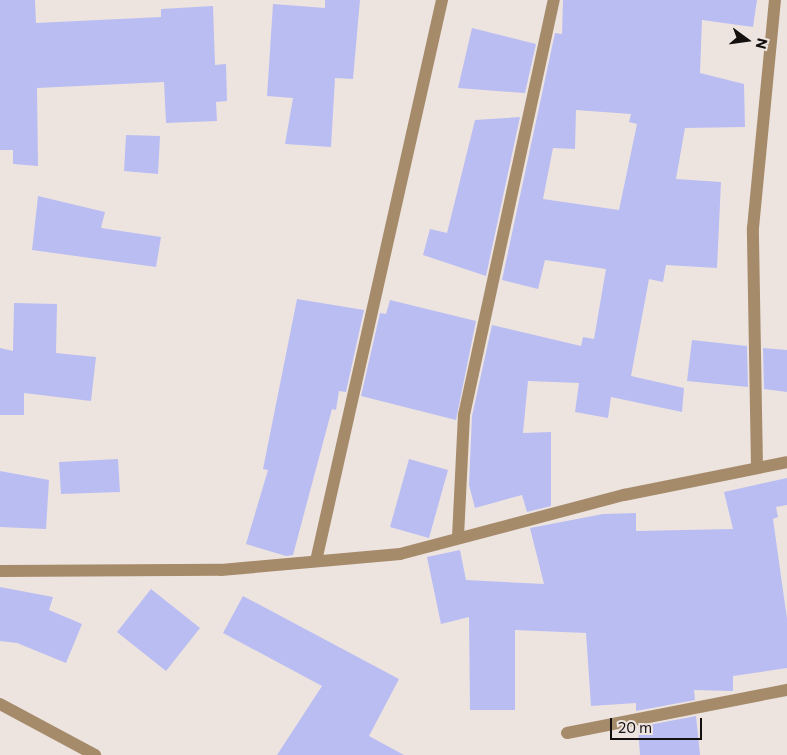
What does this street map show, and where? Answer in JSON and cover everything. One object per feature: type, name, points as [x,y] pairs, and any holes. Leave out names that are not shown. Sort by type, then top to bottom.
[{"type":"street","points":[[316,561],[442,0]]},
{"type":"street","points":[[458,537],[464,415],[554,0]]},
{"type":"street","points":[[757,467],[753,228],[775,0]]},
{"type":"street","points":[[0,571],[221,570],[400,554],[458,537],[757,467],[787,462]]},
{"type":"street","points":[[567,733],[787,690]]},
{"type":"street","points":[[2,710],[95,755]]},
{"type":"building","points":[[0,0],[35,0],[36,23],[161,17],[161,9],[213,6],[215,65],[226,64],[227,101],[216,102],[217,121],[166,123],[164,82],[37,88],[38,166],[13,164],[13,150],[0,150]]},
{"type":"building","points":[[325,0],[360,0],[353,79],[335,78],[331,147],[285,144],[293,98],[267,96],[273,4],[325,8]]},
{"type":"building","points":[[563,0],[757,0],[753,27],[702,20],[700,73],[744,84],[745,127],[685,128],[676,179],[721,182],[717,268],[666,265],[663,282],[649,279],[631,376],[684,388],[682,412],[611,397],[608,418],[575,412],[579,383],[528,381],[523,433],[551,432],[551,506],[527,512],[522,495],[475,508],[469,485],[472,416],[492,325],[581,346],[583,337],[594,339],[606,269],[545,260],[538,289],[502,280],[555,33],[562,34]],"holes":[[[576,110],[631,114],[629,122],[637,124],[619,210],[543,199],[553,148],[575,149]]]},
{"type":"building","points":[[472,28],[536,44],[525,93],[458,88]]},
{"type":"building","points":[[520,117],[486,276],[423,255],[430,229],[447,233],[475,120]]},
{"type":"building","points":[[126,135],[160,136],[158,174],[124,171]]},
{"type":"building","points":[[38,196],[105,212],[101,228],[161,237],[156,267],[32,250]]},
{"type":"building","points":[[297,299],[364,310],[346,392],[339,391],[336,410],[332,409],[293,555],[286,556],[246,544],[268,470],[263,469]]},
{"type":"building","points":[[390,300],[476,321],[456,420],[361,396],[380,313],[386,314]]},
{"type":"building","points":[[14,303],[57,304],[56,353],[96,357],[91,401],[24,393],[24,415],[0,415],[0,348],[13,351]]},
{"type":"building","points":[[692,340],[747,346],[748,387],[687,381]]},
{"type":"building","points":[[763,348],[787,350],[787,392],[764,389]]},
{"type":"building","points":[[118,459],[120,492],[61,494],[59,462]]},
{"type":"building","points":[[409,459],[448,470],[429,538],[390,527]]},
{"type":"building","points":[[0,471],[49,480],[46,529],[0,527]]},
{"type":"building","points":[[787,478],[787,505],[776,507],[778,517],[773,519],[787,619],[787,668],[733,676],[733,691],[694,690],[695,700],[636,711],[636,703],[591,706],[586,633],[515,630],[515,710],[470,710],[469,617],[441,624],[427,557],[460,550],[466,580],[544,584],[530,528],[603,514],[636,513],[636,531],[733,529],[724,492]]},
{"type":"building","points":[[0,587],[53,597],[49,610],[82,624],[66,663],[17,643],[0,641]]},
{"type":"building","points":[[151,589],[200,628],[166,671],[117,632]]},
{"type":"building","points":[[243,596],[399,679],[369,736],[404,755],[277,755],[322,686],[223,633]]},
{"type":"building","points":[[696,716],[700,755],[640,755],[638,727]]}]
